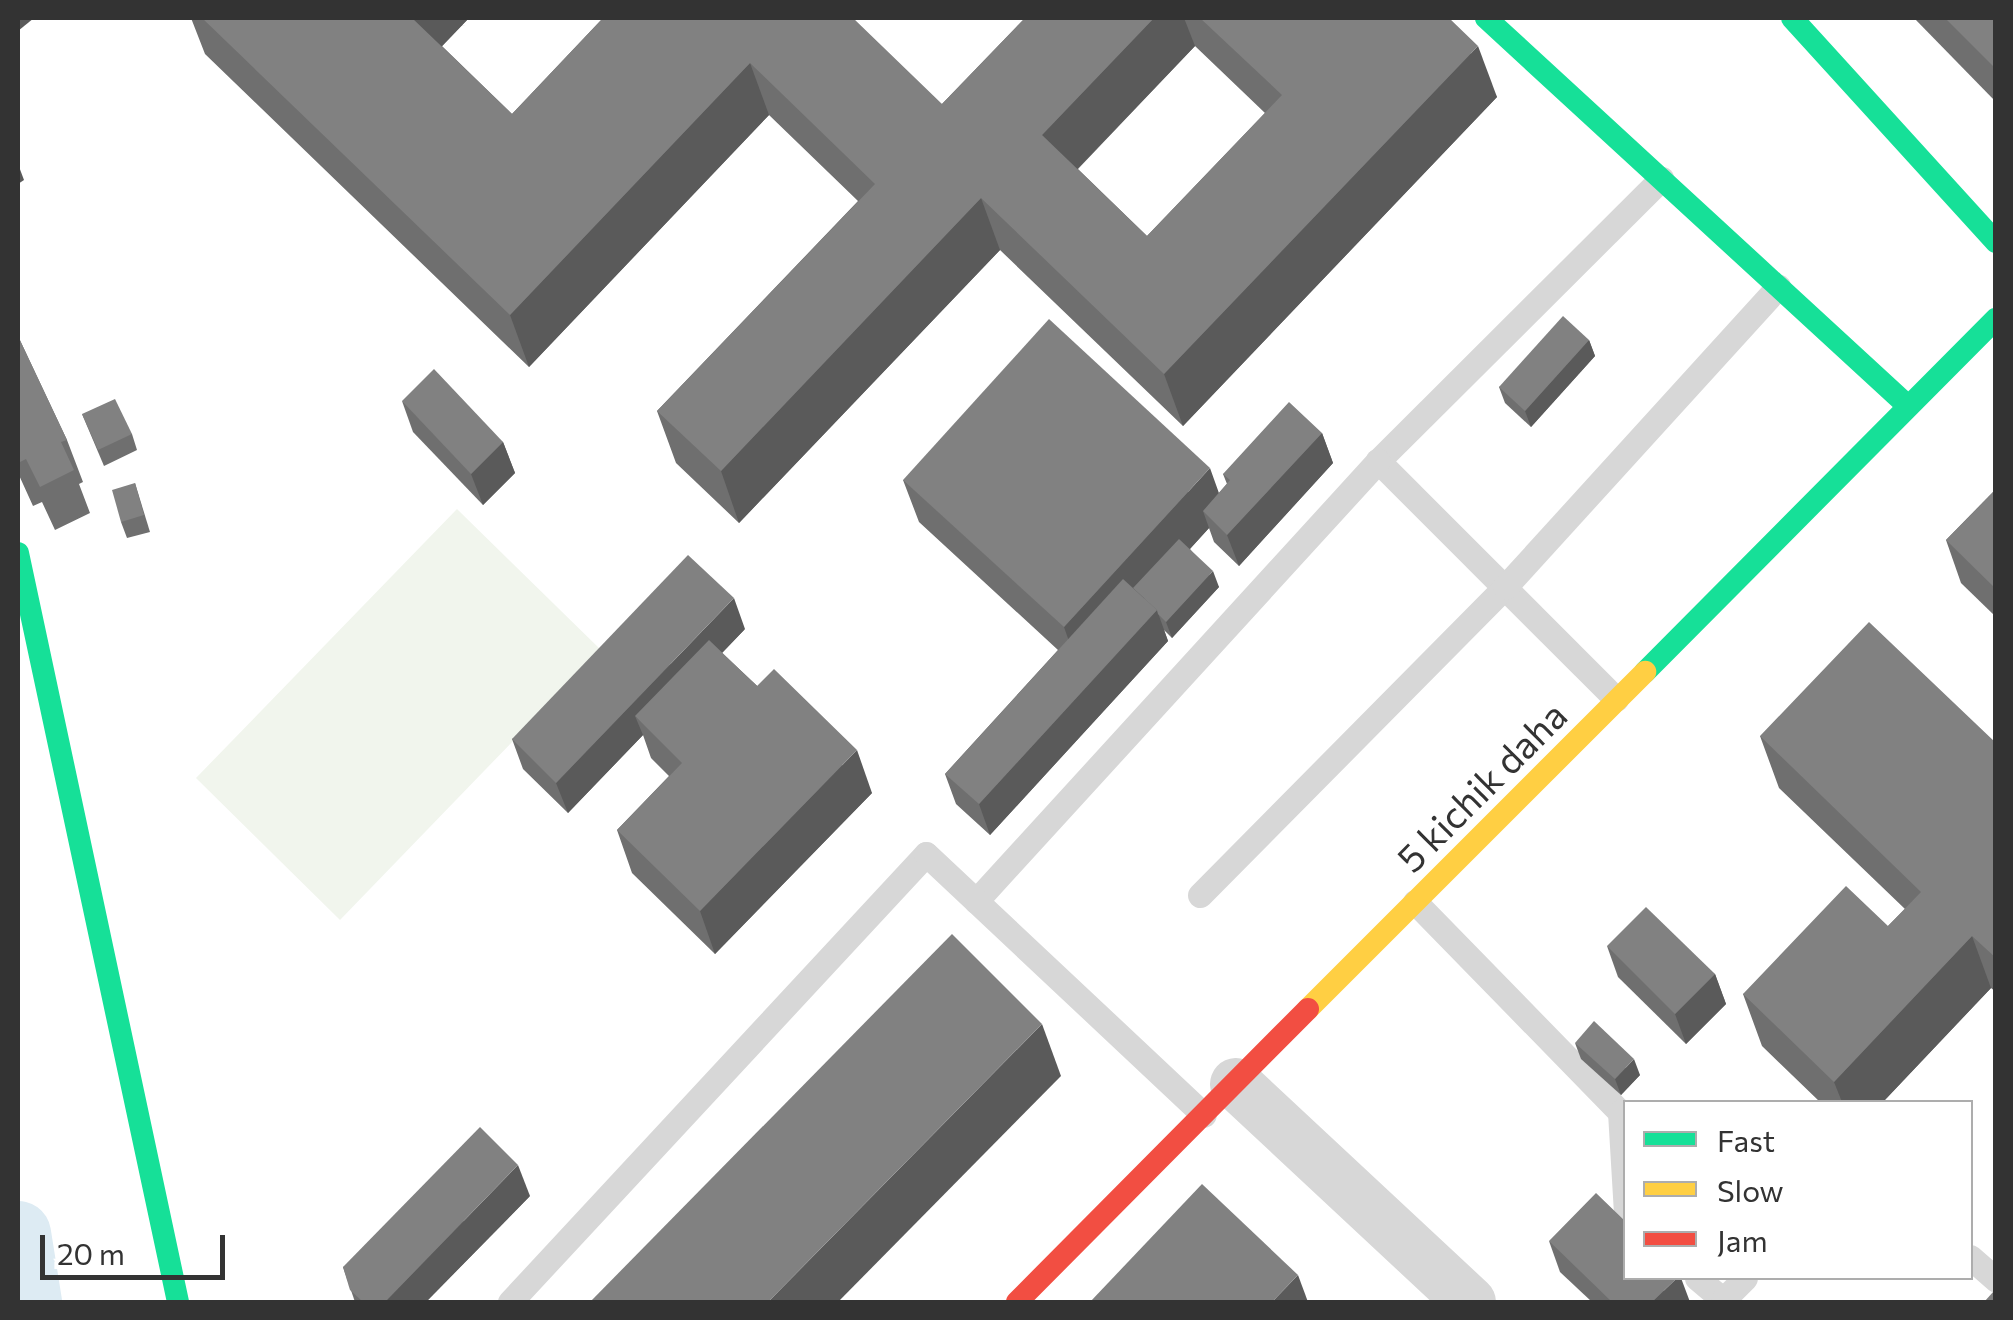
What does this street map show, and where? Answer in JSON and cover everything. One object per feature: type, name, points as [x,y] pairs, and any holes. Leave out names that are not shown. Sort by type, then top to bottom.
[{"type":"street","points":[[1486,18],[1908,406]]},
{"type":"street","points":[[1792,18],[1996,242]]},
{"type":"street","name":"5 kichik daha","points":[[1016,1302],[1996,319]]},
{"type":"street","points":[[18,553],[178,1302]]},
{"type":"street","points":[[1220,1100],[1452,1297]]},
{"type":"lane","points":[[976,901],[1378,461],[1661,179]]},
{"type":"lane","points":[[1200,895],[1504,588],[1778,287]]},
{"type":"lane","points":[[1378,461],[1616,700]]},
{"type":"lane","points":[[510,1302],[926,854],[976,901],[1220,1100]]},
{"type":"lane","points":[[1415,902],[1620,1112],[1623,1163]]},
{"type":"lane","points":[[1973,1260],[1996,1280]]},
{"type":"lane","points":[[1699,1280],[1723,1300],[1743,1280]]},
{"type":"shaded area","points":[[457,509],[601,650],[340,920],[196,778]]},
{"type":"building","points":[[202,18],[412,18],[512,114],[603,18],[853,18],[942,104],[1025,18],[1154,18],[1042,135],[1147,236],[1282,95],[1200,18],[1449,18],[1478,46],[1164,374],[981,198],[721,471],[657,411],[875,184],[750,63],[510,315]]},
{"type":"building","points":[[1945,18],[1996,18],[1996,69]]},
{"type":"building","points":[[1563,316],[1589,340],[1525,411],[1499,387]]},
{"type":"building","points":[[1049,319],[1210,468],[1064,627],[903,480]]},
{"type":"building","points":[[18,336],[67,440],[61,442],[74,470],[40,487],[26,459],[18,463]]},
{"type":"building","points":[[434,369],[503,442],[471,474],[402,401]]},
{"type":"building","points":[[115,399],[132,434],[98,450],[82,414]]},
{"type":"building","points":[[1289,402],[1322,433],[1227,535],[1203,511],[1230,480],[1223,474]]},
{"type":"building","points":[[135,483],[144,515],[121,522],[112,490]]},
{"type":"building","points":[[1996,489],[1996,589],[1946,540]]},
{"type":"building","points":[[1179,539],[1213,571],[1166,622],[1133,588]]},
{"type":"building","points":[[688,555],[734,598],[556,783],[512,739]]},
{"type":"building","points":[[1123,579],[1157,610],[979,804],[945,774]]},
{"type":"building","points":[[1869,622],[1996,743],[1996,958],[1972,936],[1834,1082],[1743,994],[1846,886],[1888,926],[1921,892],[1760,736]]},
{"type":"building","points":[[709,640],[757,686],[774,669],[857,750],[700,911],[617,830],[682,763],[635,716]]},
{"type":"building","points":[[1646,907],[1715,974],[1675,1014],[1607,946]]},
{"type":"building","points":[[952,934],[1042,1024],[768,1302],[590,1302]]},
{"type":"building","points":[[1594,1021],[1634,1059],[1615,1079],[1575,1043]]},
{"type":"building","points":[[480,1127],[518,1165],[385,1302],[363,1302],[350,1290],[343,1267]]},
{"type":"building","points":[[1202,1184],[1298,1275],[1272,1302],[1090,1302]]},
{"type":"building","points":[[1596,1193],[1623,1219],[1623,1280],[1675,1280],[1652,1302],[1612,1302],[1549,1241]]},
{"type":"building","points":[[1994,1291],[1996,1302],[1984,1302]]},
{"type":"waterway","points":[[18,1233],[29,1302]]},
{"type":"traffic: fast","points":[[1486,18],[1908,406]]},
{"type":"traffic: fast","points":[[1792,18],[1996,242]]},
{"type":"traffic: fast","points":[[1645,672],[1996,319]]},
{"type":"traffic: fast","points":[[18,553],[178,1302]]},
{"type":"traffic: slow","points":[[1308,1009],[1645,672]]},
{"type":"traffic: jam","points":[[1017,1302],[1308,1009]]}]
